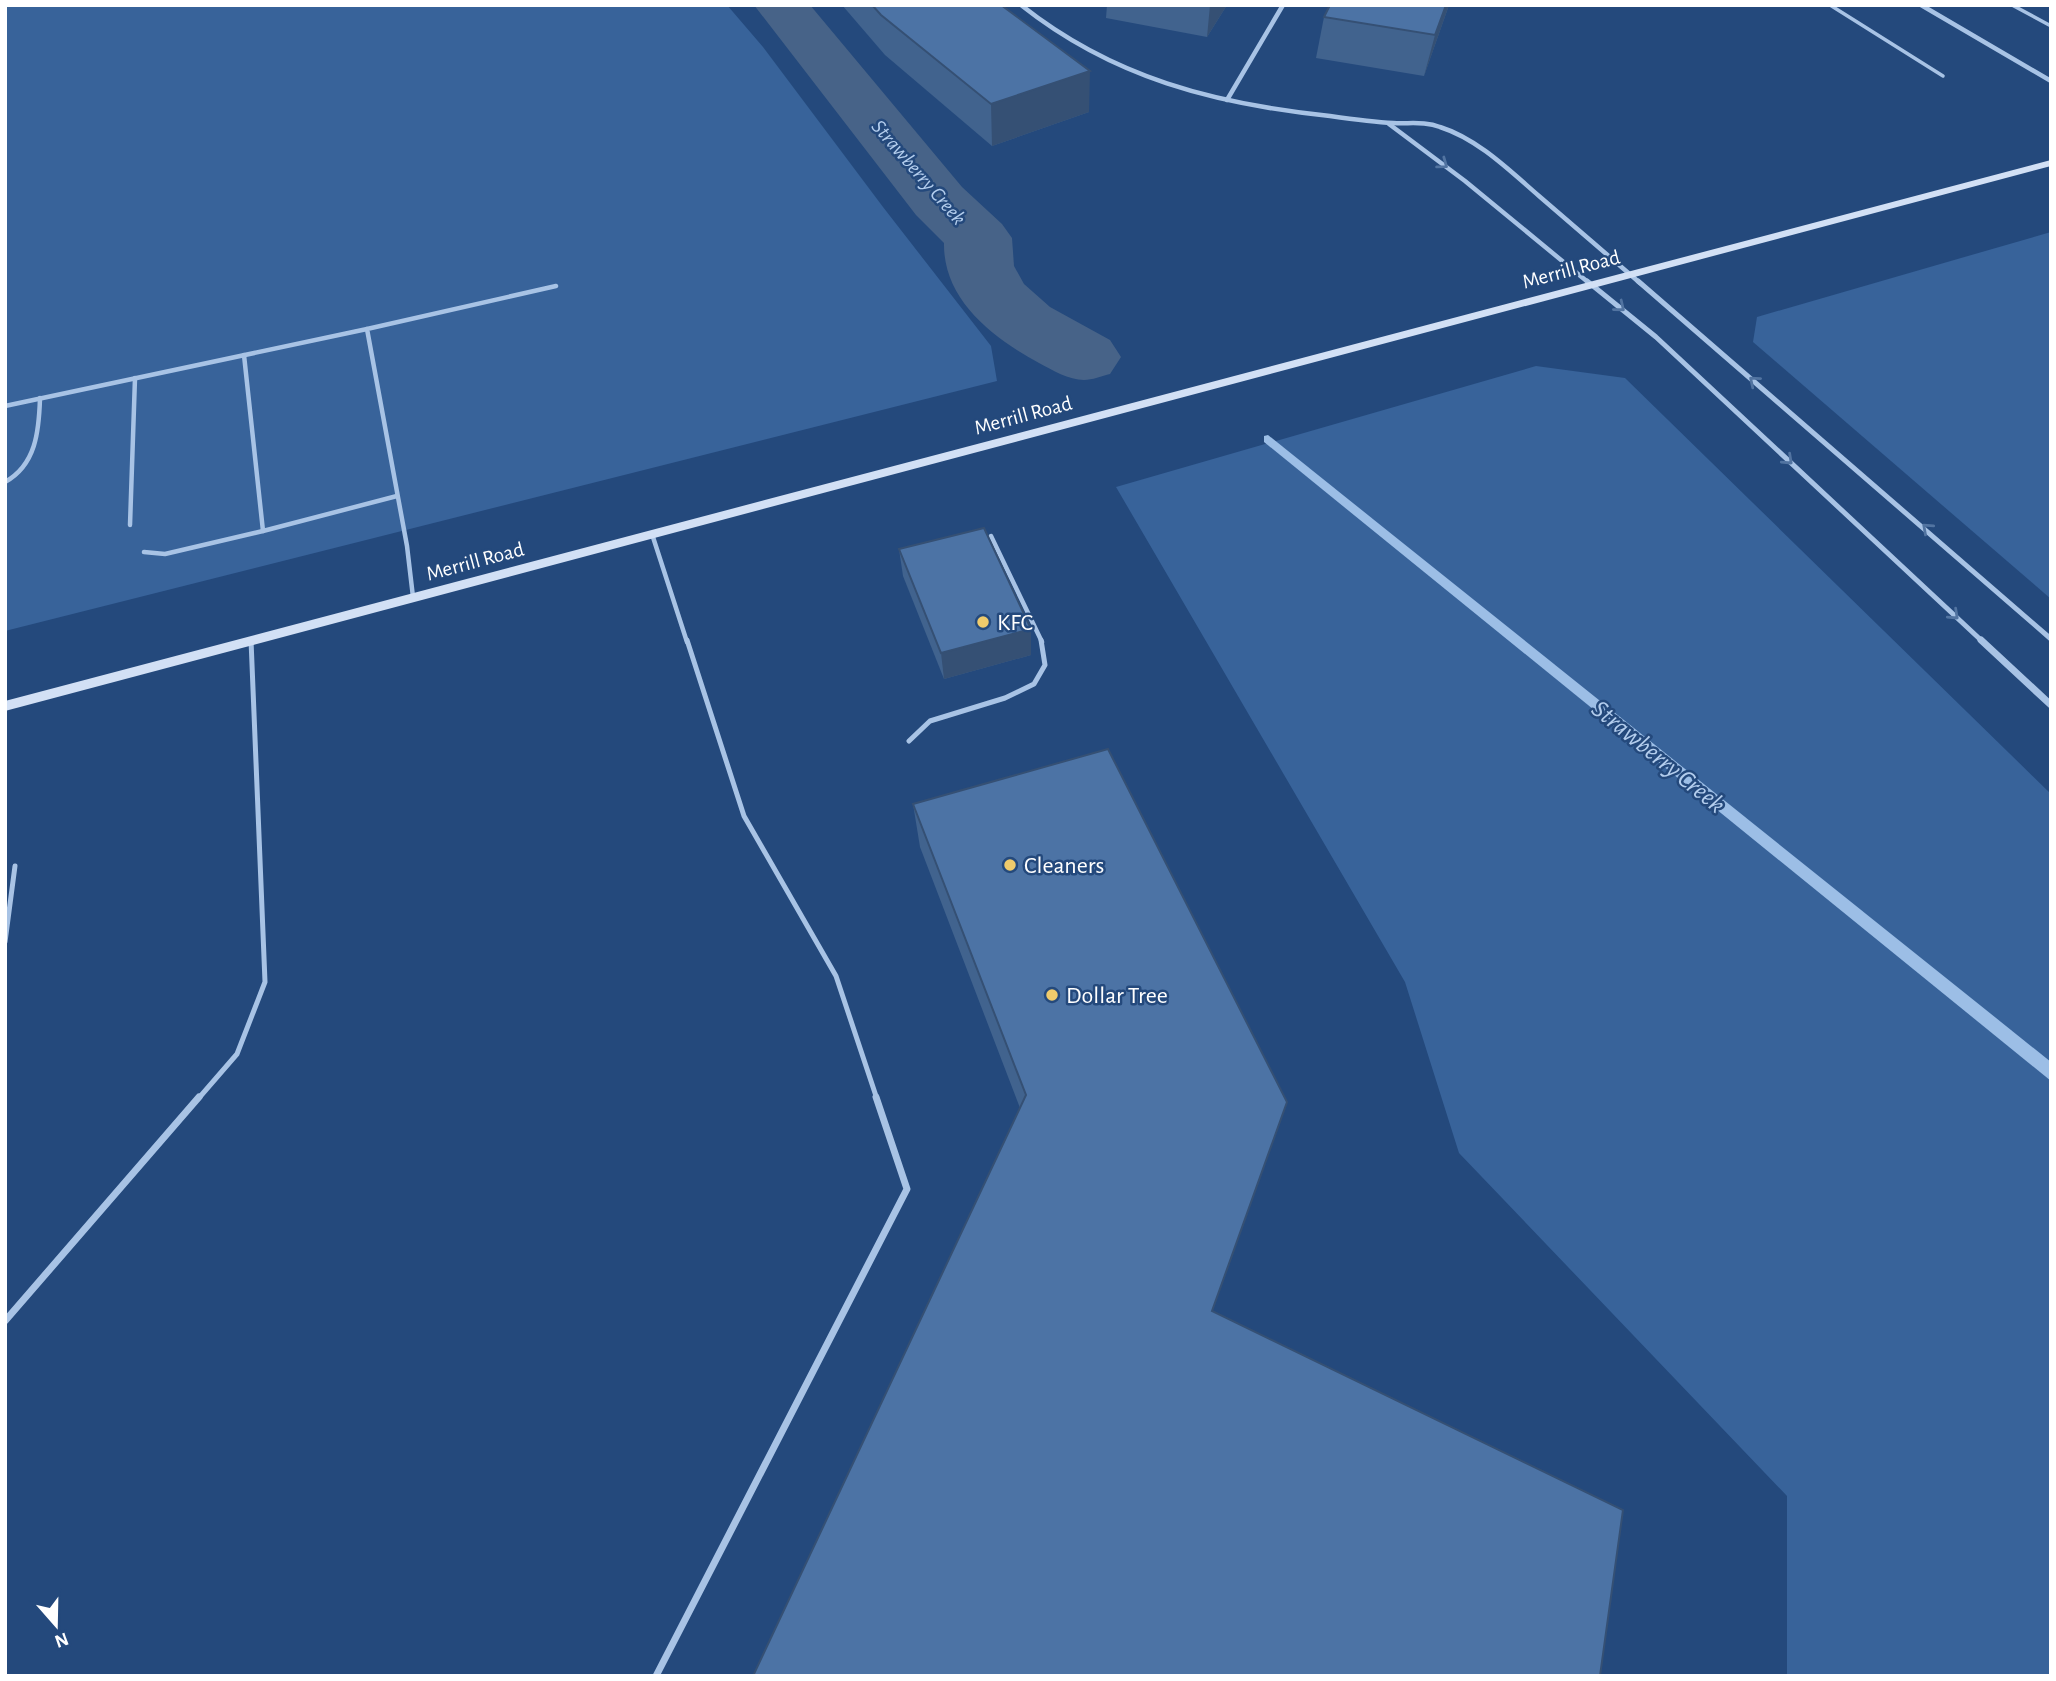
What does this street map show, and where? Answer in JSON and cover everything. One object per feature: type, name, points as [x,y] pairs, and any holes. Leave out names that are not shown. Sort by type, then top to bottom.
[{"type":"main road","name":"Merrill Road","points":[[5,706],[2051,163]]},
{"type":"street","points":[[1227,100],[1283,5]]},
{"type":"street","points":[[1921,5],[2051,81]]},
{"type":"street","points":[[1025,7],[1103,60],[1175,88],[1258,107],[1389,123],[1440,126],[1470,141],[1504,166],[1912,514],[2051,639]]},
{"type":"street","points":[[1389,123],[1657,337],[2051,705]]},
{"type":"lane","points":[[1830,5],[1943,76]]},
{"type":"lane","points":[[2012,5],[2051,26]]},
{"type":"lane","points":[[5,406],[556,286]]},
{"type":"lane","points":[[367,329],[413,597]]},
{"type":"lane","points":[[244,355],[263,531]]},
{"type":"lane","points":[[130,525],[135,378]]},
{"type":"lane","points":[[5,482],[14,479],[27,464],[38,431],[40,398]]},
{"type":"lane","points":[[144,551],[165,554],[397,496]]},
{"type":"lane","points":[[652,534],[744,816],[836,976],[906,1189],[656,1676]]},
{"type":"lane","points":[[909,741],[930,721],[1005,698],[1034,684],[1045,665],[1041,638],[991,536]]},
{"type":"lane","points":[[5,1321],[237,1054],[265,982],[251,640]]},
{"type":"lane","points":[[5,942],[15,866]]},
{"type":"shaded area","points":[[5,5],[727,5],[763,47],[991,346],[997,381],[5,631]]},
{"type":"shaded area","points":[[2051,232],[2051,599],[1753,342],[1757,317]]},
{"type":"shaded area","points":[[1536,366],[1625,378],[2051,794],[2051,1676],[1787,1676],[1787,1496],[1459,1153],[1405,982],[1116,487]]},
{"type":"building","points":[[872,5],[1001,5],[1090,71],[991,104]]},
{"type":"building","points":[[1330,5],[1446,5],[1435,35],[1324,17]]},
{"type":"building","points":[[984,528],[1031,629],[941,653],[899,549]]},
{"type":"building","points":[[1108,749],[1287,1102],[1212,1311],[1623,1510],[1600,1676],[753,1676],[1026,1095],[913,804]]},
{"type":"waterway","name":"Strawberry Creek","points":[[781,5],[939,201],[978,238],[980,266],[988,286],[998,299],[1024,322],[1084,357]]},
{"type":"waterway","name":"Strawberry Creek","points":[[1268,439],[2051,1073]]},
{"type":"place","name":"KFC","points":[[983,622]]},
{"type":"place","name":"Cleaners","points":[[1010,865]]},
{"type":"place","name":"Dollar Tree","points":[[1052,995]]}]
